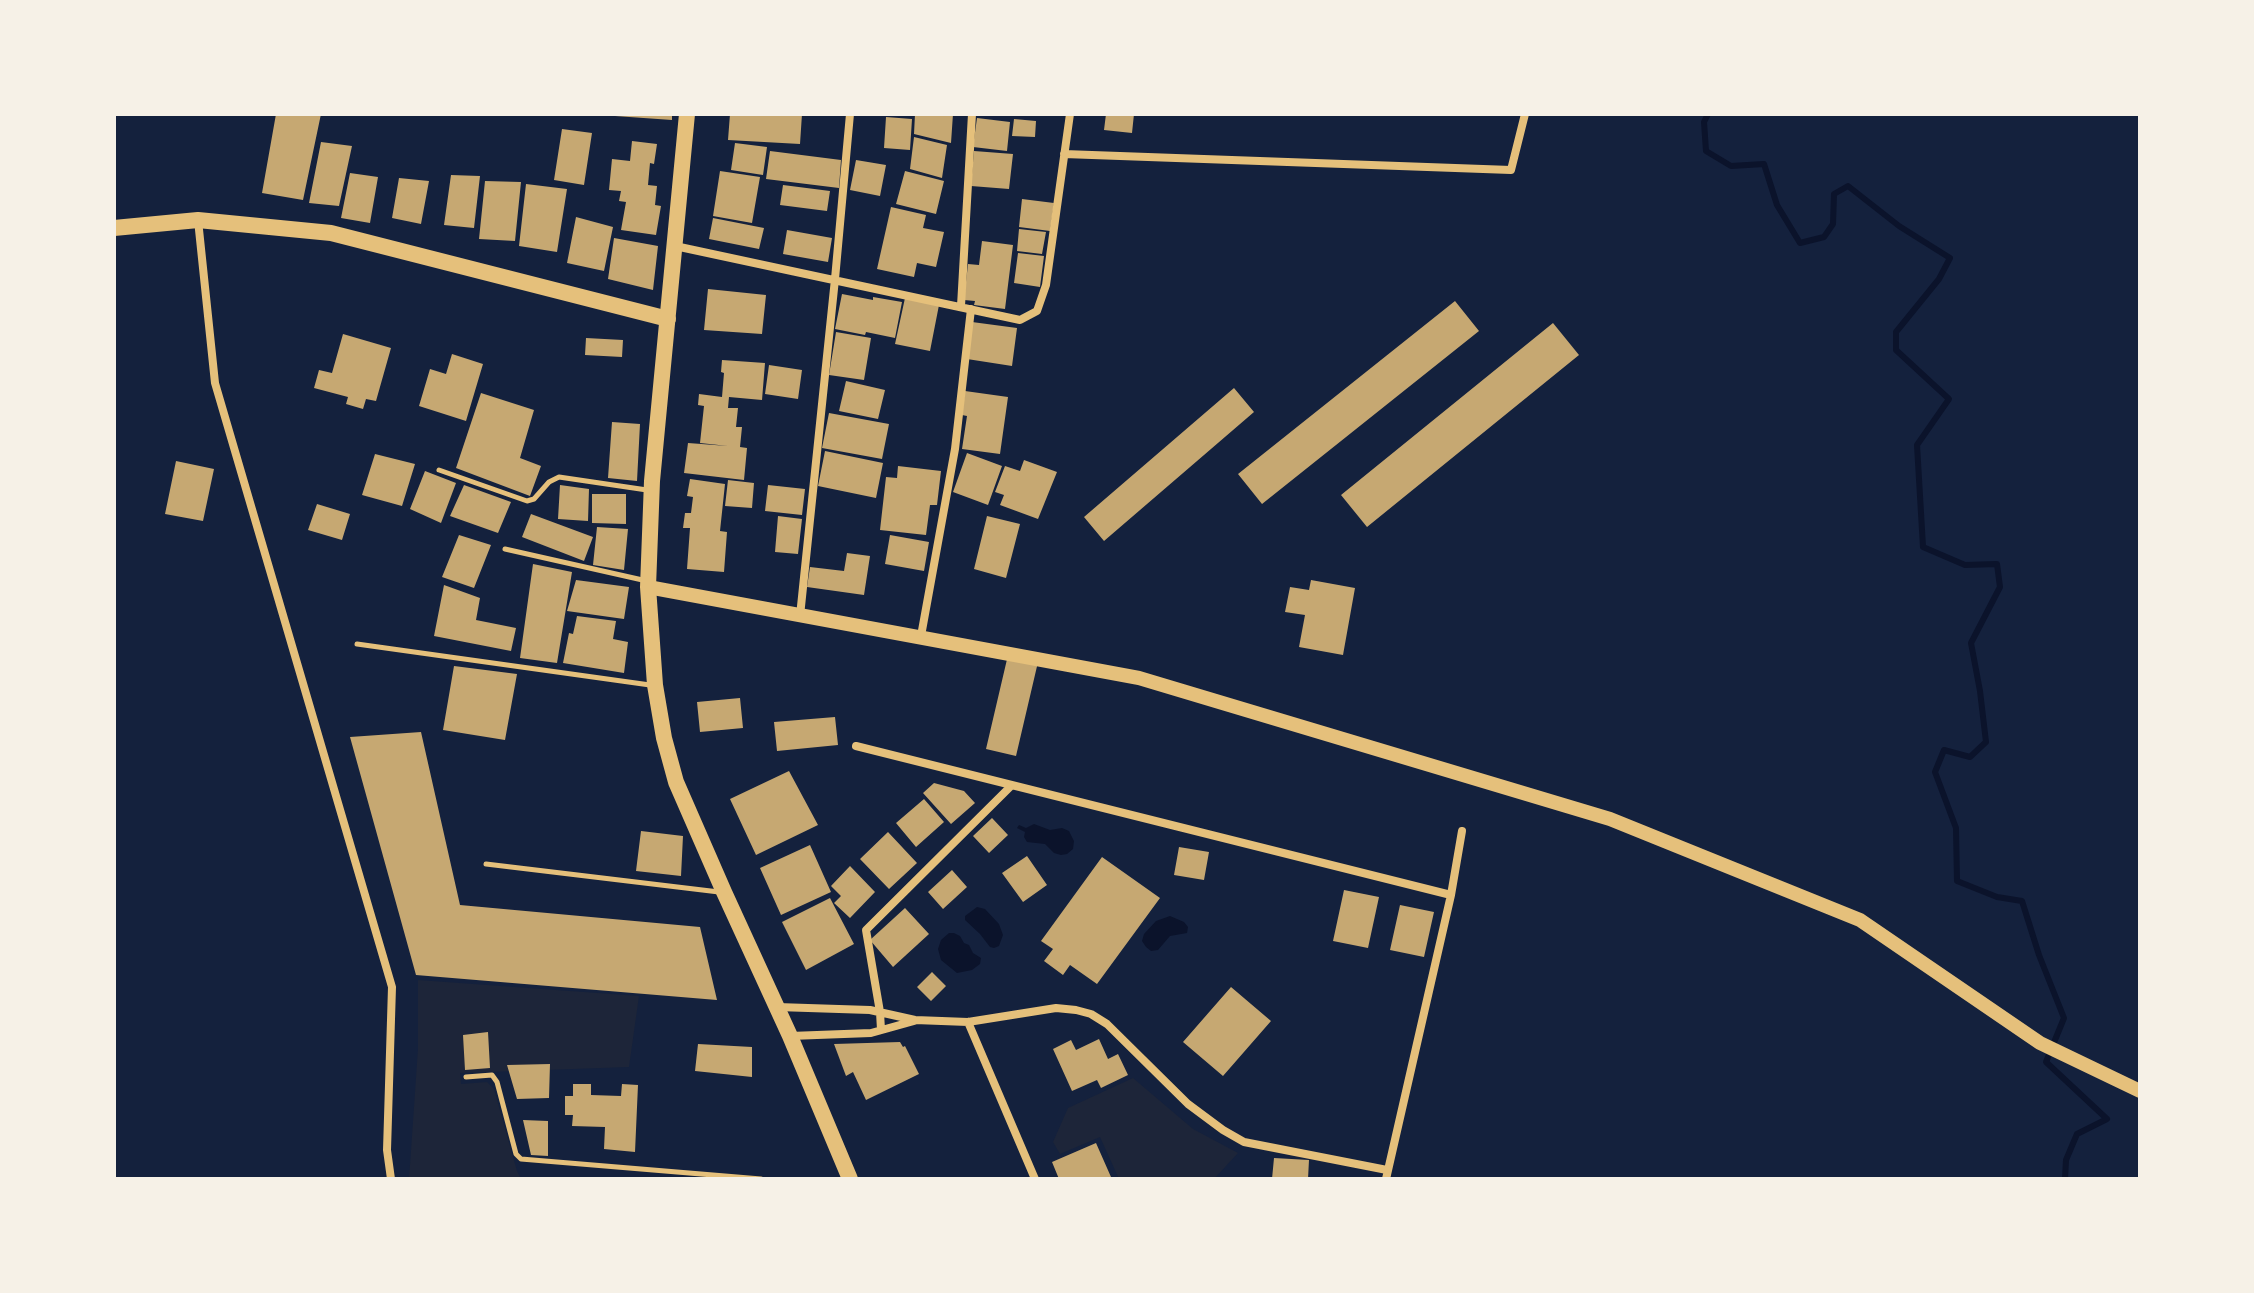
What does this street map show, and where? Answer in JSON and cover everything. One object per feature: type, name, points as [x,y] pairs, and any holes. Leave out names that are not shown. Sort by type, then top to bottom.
[{"type":"main road","points":[[687,114],[652,491],[648,584],[655,685],[664,738],[676,782],[790,1036],[850,1179]]},
{"type":"main road","points":[[114,228],[198,220],[331,233],[668,319]]},
{"type":"street","points":[[800,616],[850,114]]},
{"type":"street","points":[[961,306],[972,114]]},
{"type":"street","points":[[675,246],[1020,320],[1037,311],[1046,285],[1070,114]]},
{"type":"street","points":[[1064,154],[1511,170],[1525,114]]},
{"type":"street","points":[[198,220],[215,383],[392,987],[387,1150],[391,1179]]},
{"type":"street","points":[[921,636],[955,449],[971,309]]},
{"type":"street","points":[[648,584],[800,616],[1139,678],[1610,819],[1860,920],[2040,1043],[2140,1091]]},
{"type":"street","points":[[856,746],[1451,895]]},
{"type":"street","points":[[881,1030],[866,930],[1011,786]]},
{"type":"street","points":[[777,1007],[880,1012],[915,1020],[968,1022],[1056,1008],[1091,1014],[1107,1024],[1188,1104],[1244,1142],[1386,1174],[1451,895],[1462,831]]},
{"type":"street","points":[[790,1036],[871,1033],[915,1020]]},
{"type":"street","points":[[968,1022],[1035,1179]]},
{"type":"lane","points":[[439,470],[527,501],[534,499],[549,482],[559,477],[652,491]]},
{"type":"lane","points":[[505,549],[648,584]]},
{"type":"lane","points":[[357,644],[655,685]]},
{"type":"lane","points":[[486,864],[724,892]]},
{"type":"lane","points":[[466,1077],[492,1075],[497,1082],[516,1154],[521,1159],[761,1179]]},
{"type":"shaded area","points":[[1034,824],[1050,830],[1062,828],[1069,831],[1074,841],[1073,849],[1061,855],[1045,844],[1027,842],[1025,832],[1017,828],[1019,825],[1026,828]]},
{"type":"shaded area","points":[[977,907],[985,909],[999,924],[1003,935],[999,946],[990,947],[965,920],[965,916]]},
{"type":"shaded area","points":[[1170,916],[1184,922],[1188,927],[1187,933],[1170,936],[1158,950],[1151,951],[1142,941],[1144,934],[1156,921]]},
{"type":"shaded area","points":[[949,933],[960,936],[969,945],[973,953],[981,958],[980,964],[972,970],[957,973],[941,960],[938,949],[941,940]]},
{"type":"shaded area","points":[[418,980],[639,996],[629,1067],[460,1073],[461,1084],[487,1082],[494,1089],[521,1179],[409,1179],[418,1049]]},
{"type":"shaded area","points":[[1133,1078],[1193,1129],[1238,1153],[1214,1179],[1119,1179],[1100,1137],[1060,1154],[1053,1142],[1068,1108]]},
{"type":"building","points":[[276,114],[321,114],[303,200],[262,193]]},
{"type":"building","points":[[672,114],[672,120],[615,116]]},
{"type":"building","points":[[730,114],[802,114],[800,144],[728,140]]},
{"type":"building","points":[[915,114],[953,114],[951,143],[914,134]]},
{"type":"building","points":[[1106,114],[1134,114],[1132,133],[1104,130]]},
{"type":"building","points":[[886,117],[912,119],[910,150],[884,148]]},
{"type":"building","points":[[977,118],[1010,122],[1007,151],[973,147]]},
{"type":"building","points":[[1014,119],[1036,121],[1035,137],[1012,136]]},
{"type":"building","points":[[562,129],[592,133],[584,185],[554,180]]},
{"type":"building","points":[[914,137],[947,145],[942,178],[910,169]]},
{"type":"building","points":[[632,141],[657,144],[654,164],[650,163],[648,185],[657,186],[655,205],[661,206],[656,235],[621,230],[626,202],[619,201],[621,191],[609,190],[612,159],[630,161]]},
{"type":"building","points":[[321,142],[352,146],[339,206],[309,203]]},
{"type":"building","points":[[735,143],[767,147],[763,175],[731,170]]},
{"type":"building","points":[[770,151],[841,160],[839,188],[766,179]]},
{"type":"building","points":[[974,151],[1013,154],[1009,189],[971,186]]},
{"type":"building","points":[[856,160],[886,165],[880,196],[850,190]]},
{"type":"building","points":[[720,171],[760,177],[752,223],[713,216]]},
{"type":"building","points":[[905,171],[944,181],[936,214],[896,204]]},
{"type":"building","points":[[350,173],[378,177],[370,223],[341,218]]},
{"type":"building","points":[[451,175],[480,176],[474,228],[444,225]]},
{"type":"building","points":[[399,178],[429,181],[421,224],[392,218]]},
{"type":"building","points":[[485,181],[521,182],[515,241],[479,239]]},
{"type":"building","points":[[526,184],[567,189],[557,252],[519,246]]},
{"type":"building","points":[[783,185],[830,191],[827,211],[780,205]]},
{"type":"building","points":[[1022,199],[1054,203],[1050,231],[1019,227]]},
{"type":"building","points":[[891,207],[926,215],[923,228],[944,232],[936,267],[917,263],[914,277],[877,269]]},
{"type":"building","points":[[576,217],[613,227],[604,271],[567,263]]},
{"type":"building","points":[[713,218],[764,228],[759,249],[709,239]]},
{"type":"building","points":[[1019,229],[1046,232],[1042,254],[1017,251]]},
{"type":"building","points":[[787,230],[832,238],[828,262],[783,254]]},
{"type":"building","points":[[614,238],[658,246],[653,290],[608,279]]},
{"type":"building","points":[[982,241],[1013,245],[1005,309],[974,305],[975,301],[964,300],[968,264],[979,265]]},
{"type":"building","points":[[1018,253],[1044,256],[1040,287],[1014,283]]},
{"type":"building","points":[[708,289],[766,295],[762,334],[704,330]]},
{"type":"building","points":[[842,294],[902,302],[895,338],[835,329]]},
{"type":"building","points":[[905,298],[939,305],[930,351],[895,344]]},
{"type":"building","points":[[1455,301],[1479,331],[1262,504],[1238,474]]},
{"type":"building","points":[[972,322],[1017,328],[1012,366],[967,359]]},
{"type":"building","points":[[1553,323],[1579,355],[1367,527],[1341,495]]},
{"type":"building","points":[[836,332],[871,338],[864,380],[829,375]]},
{"type":"building","points":[[343,334],[391,348],[376,401],[366,399],[363,409],[346,404],[348,397],[314,388],[319,370],[332,373]]},
{"type":"building","points":[[586,338],[623,340],[622,357],[585,355]]},
{"type":"building","points":[[452,354],[483,364],[466,421],[419,406],[430,369],[446,374]]},
{"type":"building","points":[[722,360],[765,363],[762,400],[729,397],[728,408],[738,408],[736,427],[742,427],[740,447],[747,448],[744,480],[684,473],[688,443],[728,446],[700,443],[704,406],[698,405],[699,394],[722,397]]},
{"type":"building","points":[[769,365],[802,370],[798,399],[765,394]]},
{"type":"building","points":[[846,381],[885,390],[878,419],[839,411]]},
{"type":"building","points":[[1234,388],[1254,412],[1104,541],[1084,517]]},
{"type":"building","points":[[965,391],[1008,397],[1000,454],[962,449],[967,416],[962,415]]},
{"type":"building","points":[[481,393],[534,410],[520,458],[541,466],[530,496],[456,468]]},
{"type":"building","points":[[829,413],[889,424],[882,459],[822,448]]},
{"type":"building","points":[[612,422],[640,424],[637,481],[608,478]]},
{"type":"building","points":[[825,451],[883,463],[876,498],[818,486]]},
{"type":"building","points":[[967,453],[1002,466],[988,505],[953,492]]},
{"type":"building","points":[[375,454],[415,464],[402,506],[362,495]]},
{"type":"building","points":[[1024,460],[1057,472],[1038,519],[1000,505],[1004,495],[995,492],[1005,466],[1020,471]]},
{"type":"building","points":[[176,461],[214,469],[203,521],[165,514]]},
{"type":"building","points":[[898,466],[941,471],[937,505],[930,505],[926,535],[880,530],[886,477],[897,478]]},
{"type":"building","points":[[425,471],[456,483],[441,523],[410,509]]},
{"type":"building","points":[[690,479],[725,484],[720,531],[727,532],[724,572],[687,569],[690,528],[683,528],[685,513],[691,513],[693,497],[687,496]]},
{"type":"building","points":[[728,480],[754,483],[752,508],[725,506]]},
{"type":"building","points":[[464,485],[511,502],[498,533],[450,516]]},
{"type":"building","points":[[560,485],[589,489],[588,521],[558,519]]},
{"type":"building","points":[[768,485],[805,489],[802,515],[765,511]]},
{"type":"building","points":[[592,494],[626,494],[626,524],[592,523]]},
{"type":"building","points":[[317,504],[350,514],[342,540],[308,530]]},
{"type":"building","points":[[531,514],[593,537],[584,561],[522,537]]},
{"type":"building","points":[[778,516],[802,519],[798,554],[775,552]]},
{"type":"building","points":[[987,516],[1020,524],[1006,578],[974,569]]},
{"type":"building","points":[[597,527],[628,529],[624,570],[593,565]]},
{"type":"building","points":[[459,535],[491,545],[474,588],[442,577]]},
{"type":"building","points":[[890,535],[929,542],[924,571],[885,564]]},
{"type":"building","points":[[847,553],[870,556],[864,595],[807,587],[810,567],[844,571]]},
{"type":"building","points":[[533,564],[572,572],[557,663],[520,658]]},
{"type":"building","points":[[576,580],[629,587],[624,619],[567,611]]},
{"type":"building","points":[[1311,580],[1355,588],[1343,655],[1299,647],[1305,615],[1285,612],[1290,587],[1309,590]]},
{"type":"building","points":[[444,585],[480,598],[476,620],[516,628],[511,651],[434,636]]},
{"type":"building","points":[[577,616],[616,621],[613,639],[628,642],[624,673],[563,663],[569,633],[573,634]]},
{"type":"building","points":[[1008,655],[1038,662],[1016,756],[986,749]]},
{"type":"building","points":[[454,666],[517,674],[505,740],[443,730]]},
{"type":"building","points":[[740,698],[743,728],[700,732],[697,702]]},
{"type":"building","points":[[835,717],[838,745],[777,751],[774,722]]},
{"type":"building","points":[[421,732],[460,905],[700,927],[717,1000],[416,975],[350,737]]},
{"type":"building","points":[[789,771],[818,825],[756,855],[730,799]]},
{"type":"building","points":[[934,783],[964,791],[975,803],[951,824],[923,793]]},
{"type":"building","points":[[924,799],[944,822],[916,847],[896,823]]},
{"type":"building","points":[[992,818],[1008,835],[989,853],[973,836]]},
{"type":"building","points":[[641,831],[683,836],[681,876],[636,871]]},
{"type":"building","points":[[888,832],[917,863],[889,889],[860,859]]},
{"type":"building","points":[[810,845],[831,892],[781,915],[760,868]]},
{"type":"building","points":[[1179,847],[1209,852],[1204,880],[1174,875]]},
{"type":"building","points":[[1027,856],[1047,885],[1023,902],[1002,873]]},
{"type":"building","points":[[1102,857],[1160,898],[1097,984],[1070,965],[1063,975],[1044,961],[1053,949],[1041,941]]},
{"type":"building","points":[[850,866],[875,892],[850,918],[834,903],[841,896],[831,886]]},
{"type":"building","points":[[952,870],[967,887],[943,909],[928,892]]},
{"type":"building","points":[[1344,890],[1379,897],[1368,948],[1333,941]]},
{"type":"building","points":[[830,898],[854,944],[806,970],[782,922]]},
{"type":"building","points":[[1400,905],[1434,912],[1424,957],[1390,950]]},
{"type":"building","points":[[905,908],[929,934],[893,967],[870,940]]},
{"type":"building","points":[[932,972],[946,986],[931,1001],[917,987]]},
{"type":"building","points":[[1231,987],[1271,1021],[1223,1076],[1183,1042]]},
{"type":"building","points":[[488,1032],[490,1068],[465,1070],[463,1035]]},
{"type":"building","points":[[1099,1039],[1108,1059],[1118,1054],[1128,1075],[1101,1088],[1097,1080],[1072,1091],[1053,1049],[1071,1040],[1076,1050]]},
{"type":"building","points":[[900,1042],[919,1074],[866,1100],[853,1072],[846,1076],[834,1044]]},
{"type":"building","points":[[698,1044],[752,1047],[752,1077],[695,1071]]},
{"type":"building","points":[[550,1064],[549,1098],[517,1099],[507,1065]]},
{"type":"building","points":[[573,1084],[591,1084],[591,1095],[621,1096],[622,1084],[638,1085],[635,1152],[604,1149],[605,1127],[572,1126],[573,1115],[565,1115],[565,1096],[573,1096]]},
{"type":"building","points":[[523,1120],[548,1121],[548,1156],[531,1155]]},
{"type":"building","points":[[1096,1143],[1111,1177],[1059,1179],[1052,1162]]},
{"type":"building","points":[[1274,1158],[1309,1160],[1308,1179],[1272,1179]]},
{"type":"waterway","points":[[1708,114],[1704,122],[1706,151],[1731,166],[1764,164],[1777,205],[1800,243],[1824,237],[1833,224],[1834,194],[1848,186],[1899,226],[1950,258],[1939,279],[1896,332],[1896,350],[1949,399],[1917,445],[1923,547],[1965,565],[1997,564],[2000,587],[1971,643],[1986,742],[1970,757],[1944,750],[1935,772],[1956,828],[1957,881],[1997,897],[2022,901],[2064,1018],[2046,1062],[2107,1119],[2077,1134],[2066,1160],[2065,1179]]}]
